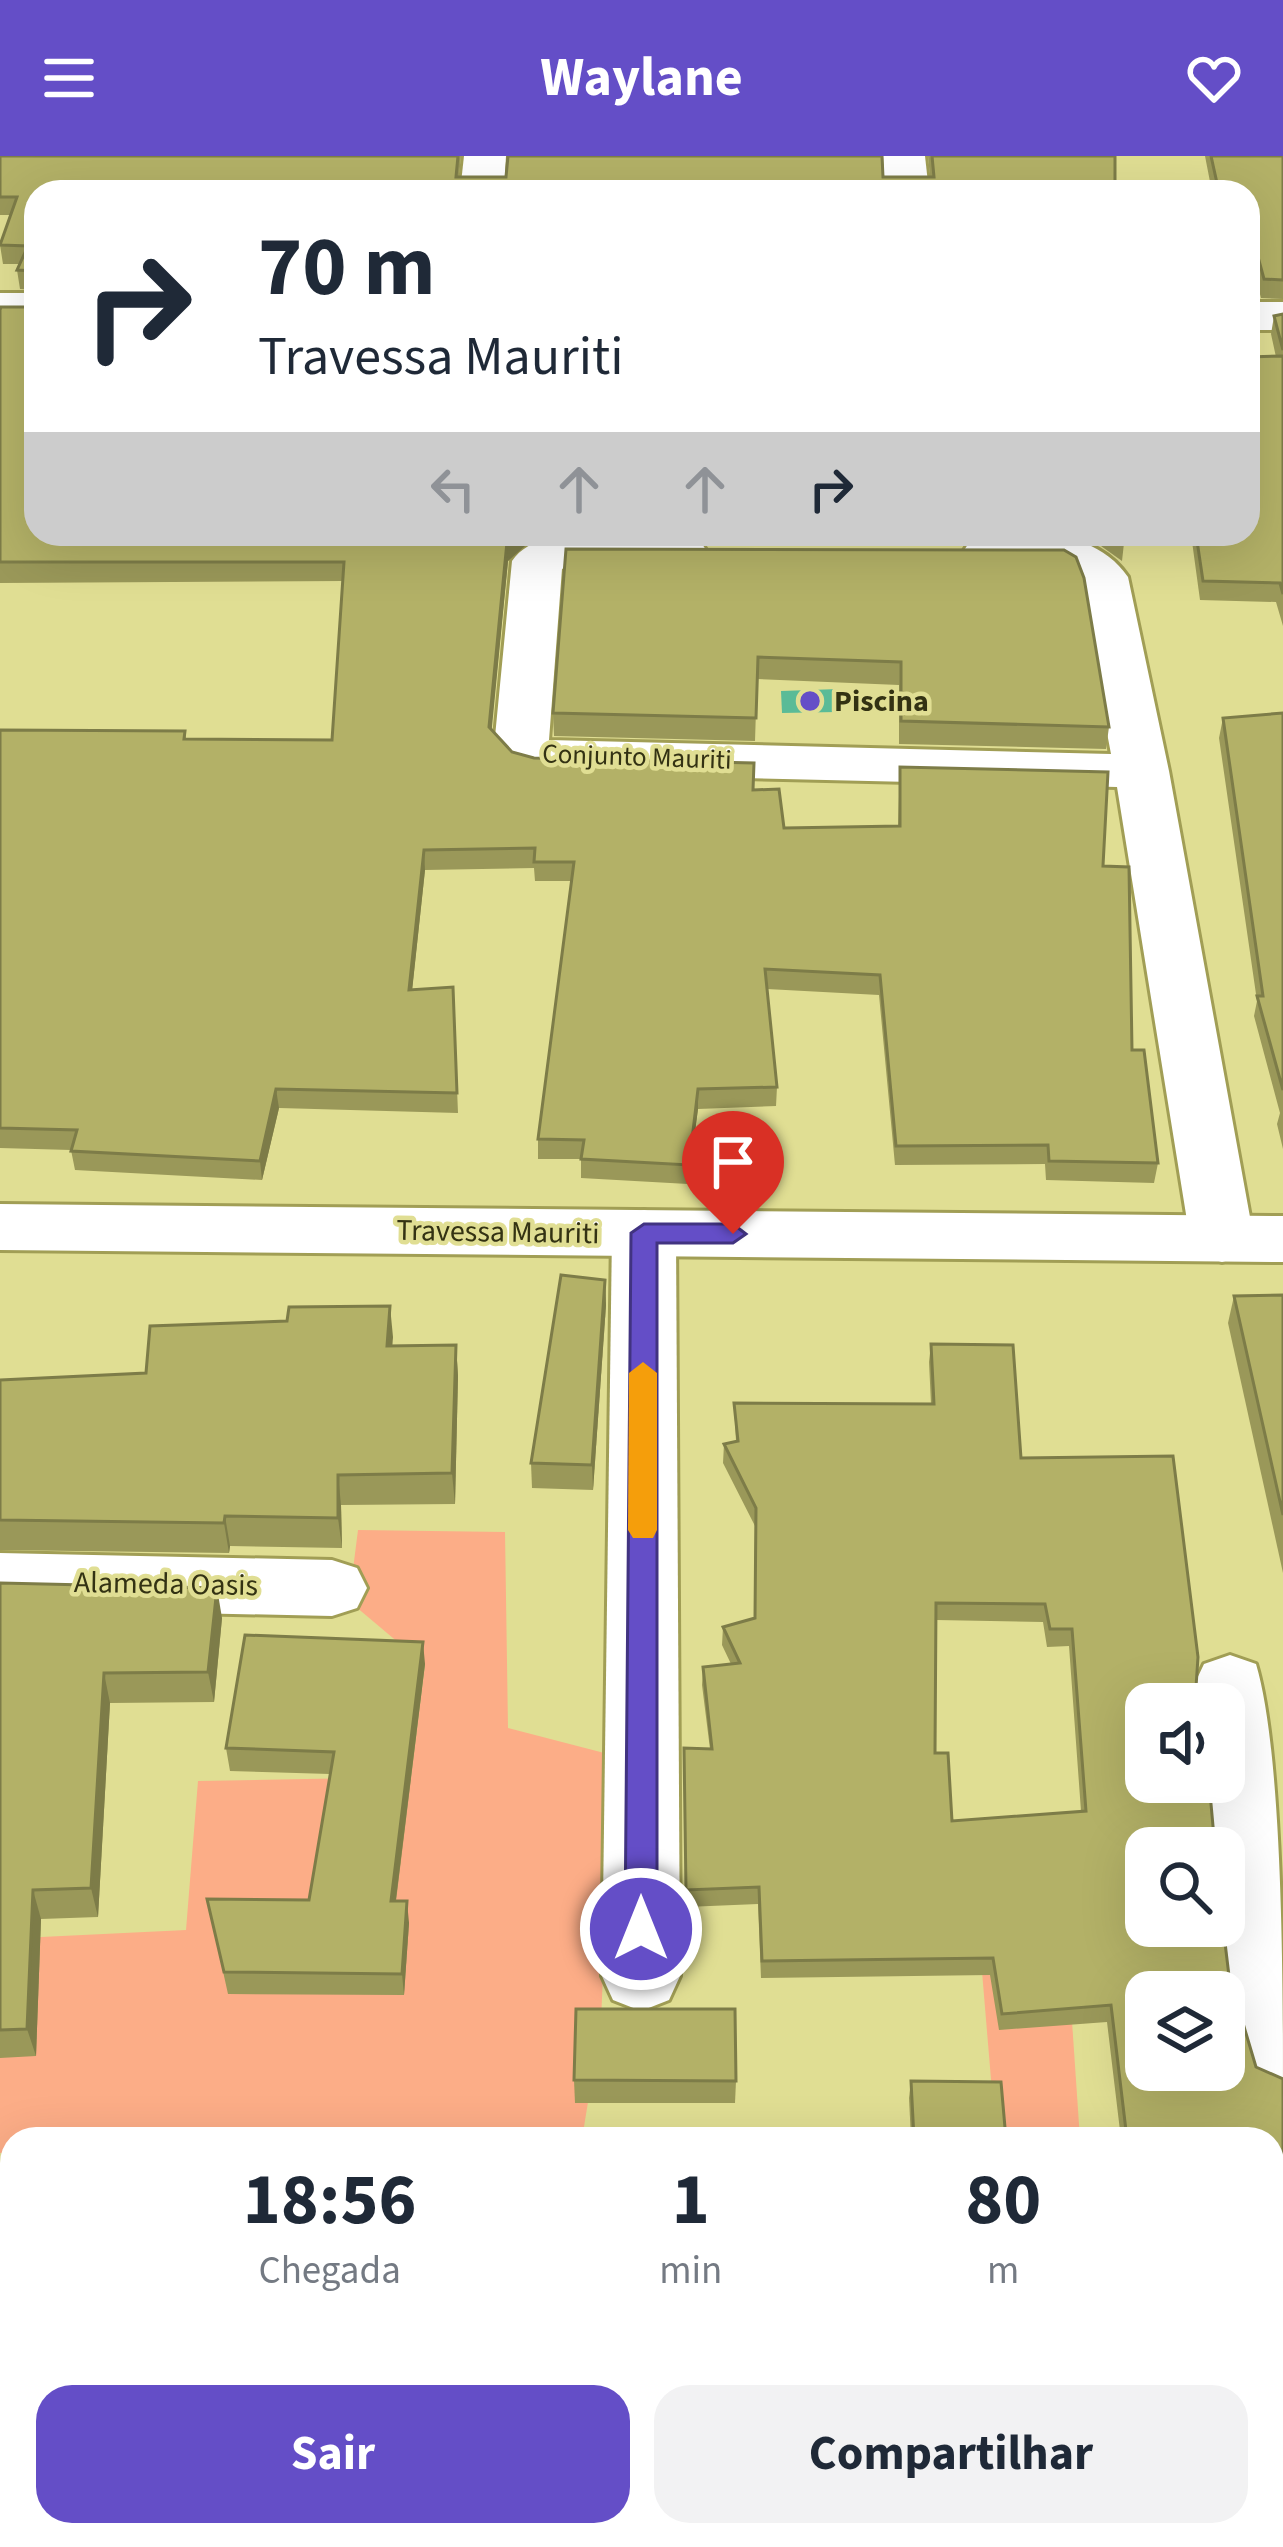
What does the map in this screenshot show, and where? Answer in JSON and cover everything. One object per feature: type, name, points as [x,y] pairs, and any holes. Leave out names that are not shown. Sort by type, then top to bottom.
[{"type":"street","name":"Conjunto Mauriti","points":[[723,550],[584,549],[555,552],[537,561],[520,747],[535,756],[1142,771]]},
{"type":"street","points":[[939,552],[1058,553],[1088,559],[1098,567],[1111,599],[1142,771],[1252,1239]]},
{"type":"street","name":"Travessa Mauriti","points":[[0,1227],[1252,1239]]},
{"type":"street","points":[[641,1976],[644,1233]]},
{"type":"street","name":"Alameda Oasis","points":[[0,1581],[332,1588]]},
{"type":"street","points":[[1245,1790],[1283,2057]]},
{"type":"shaded area","name":"Piscina","points":[[839,689],[837,712],[782,713],[781,691]]},
{"type":"shaded area","points":[[358,1530],[505,1532],[508,1728],[612,1755],[601,2022],[584,2127],[0,2127],[0,1939],[186,1930],[198,1781],[411,1777],[425,1665],[349,1601]]},
{"type":"shaded area","points":[[971,1840],[1062,1874],[1079,2127],[995,2127]]},
{"type":"building","points":[[0,156],[458,156],[456,177],[506,177],[508,156],[882,156],[883,177],[934,177],[932,156],[1115,156],[1115,180],[24,180],[24,246],[0,245],[17,197],[0,197]]},
{"type":"building","points":[[1211,156],[1283,156],[1283,280],[1264,279],[1260,264],[1260,180],[1216,180]]},
{"type":"building","points":[[1,307],[24,307],[24,546],[507,546],[489,727],[512,752],[534,758],[754,763],[753,790],[779,789],[784,828],[900,826],[900,767],[1108,772],[1103,866],[1129,867],[1132,1050],[1144,1050],[1158,1163],[1049,1161],[1048,1145],[896,1146],[880,975],[765,969],[777,1087],[698,1089],[689,1165],[581,1159],[584,1140],[538,1139],[574,862],[534,862],[535,848],[424,850],[409,990],[453,987],[457,1093],[276,1089],[260,1161],[71,1151],[77,1130],[0,1128],[0,730],[185,731],[184,739],[332,740],[344,562],[0,562]]},
{"type":"building","points":[[1283,314],[1283,350],[1274,316]]},
{"type":"building","points":[[1283,356],[1283,594],[1280,583],[1203,581],[1198,546],[1260,546],[1260,357]]},
{"type":"building","points":[[566,549],[1064,550],[1076,557],[1084,578],[1109,727],[901,721],[901,662],[758,657],[756,718],[553,713]]},
{"type":"building","points":[[1283,713],[1283,1090],[1257,996],[1263,996],[1223,718]]},
{"type":"building","points":[[561,1275],[605,1280],[592,1465],[531,1463]]},
{"type":"building","points":[[1283,1295],[1283,1515],[1234,1296]]},
{"type":"building","points":[[390,1306],[387,1346],[456,1345],[452,1473],[338,1475],[338,1518],[225,1516],[224,1523],[0,1520],[0,1380],[146,1373],[150,1326],[287,1321],[289,1307]]},
{"type":"building","points":[[931,1344],[1013,1345],[1021,1458],[1173,1456],[1198,1657],[1196,1683],[1125,1683],[1125,1803],[1211,1803],[1213,1827],[1125,1827],[1125,1947],[1226,1947],[1228,1971],[1125,1971],[1125,2091],[1245,2091],[1245,2030],[1256,2067],[1283,2079],[1283,2127],[1126,2127],[1111,2005],[1002,2014],[993,1958],[762,1961],[759,1887],[686,1890],[684,1748],[712,1749],[703,1667],[740,1663],[723,1627],[755,1618],[756,1508],[724,1444],[738,1441],[734,1403],[934,1404]],"holes":[[[936,1603],[1045,1604],[1050,1629],[1072,1629],[1086,1811],[952,1821],[948,1753],[935,1753]]]},
{"type":"building","points":[[0,1583],[217,1588],[208,1672],[104,1673],[91,1888],[33,1890],[27,2029],[0,2030]]},
{"type":"building","points":[[245,1635],[423,1642],[391,1901],[407,1901],[402,1974],[224,1972],[207,1899],[309,1900],[334,1752],[226,1748]]},
{"type":"building","points":[[576,2009],[735,2009],[736,2081],[574,2080]]},
{"type":"building","points":[[911,2081],[1001,2082],[1005,2127],[913,2127]]},
{"type":"slow traffic","points":[[643,1373],[643,1530]]},
{"type":"place","name":"Piscina","points":[[810,701]]},
{"type":"route","points":[[641,1929],[644,1233],[733,1234]]}]
